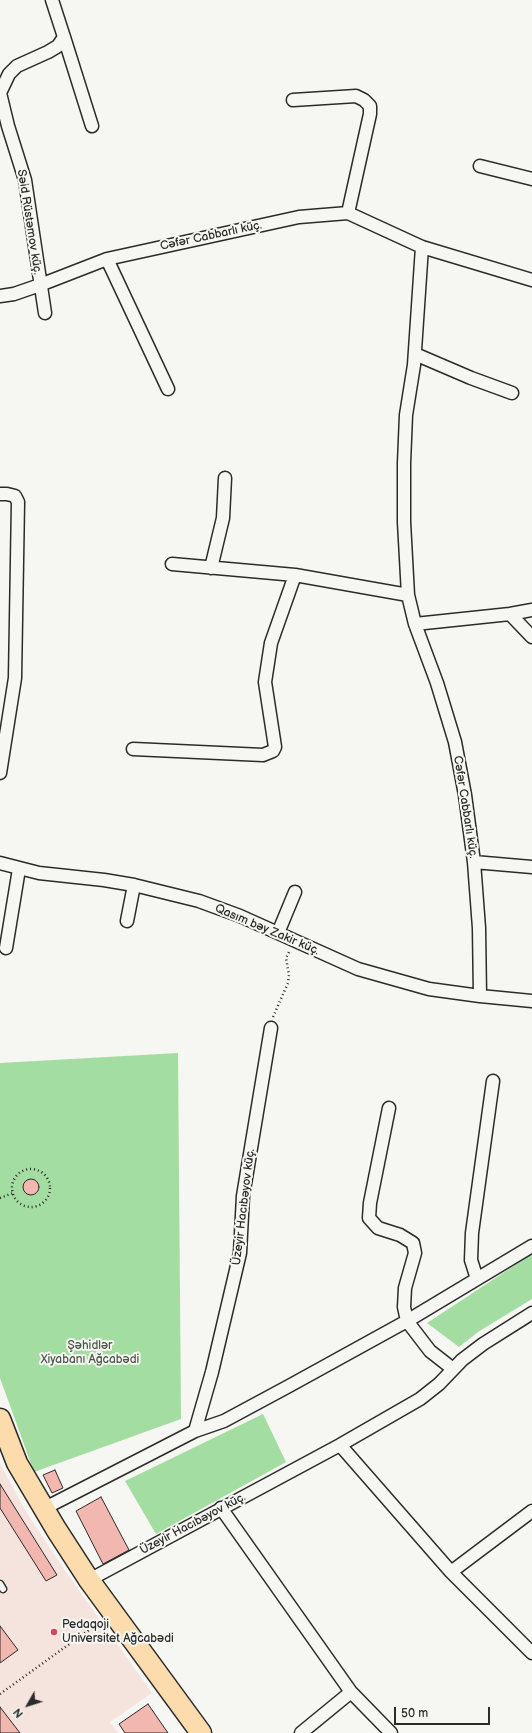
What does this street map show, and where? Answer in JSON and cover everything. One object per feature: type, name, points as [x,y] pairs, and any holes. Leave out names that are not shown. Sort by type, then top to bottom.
[{"type":"main road","points":[[0,1419],[17,1463],[43,1509],[89,1580],[201,1733]]},
{"type":"street","points":[[52,0],[92,126]]},
{"type":"street","name":"Səid Rüstəmov küç.","points":[[45,312],[25,180],[8,126],[0,93],[8,74],[17,66],[58,46],[64,37]]},
{"type":"street","points":[[293,100],[356,96],[364,100],[370,106],[370,114],[348,213]]},
{"type":"street","points":[[480,166],[532,179]]},
{"type":"street","name":"Cəfər Cabbarlı küç.","points":[[0,296],[14,294],[107,259],[299,217],[348,213],[422,247],[532,280]]},
{"type":"street","name":"Cəfər Cabbarlı küç.","points":[[422,247],[415,354],[406,415],[404,463],[404,522],[408,595],[415,624],[437,683],[455,742],[474,862],[480,928],[480,996]]},
{"type":"street","points":[[107,259],[168,389]]},
{"type":"street","points":[[415,354],[471,378],[512,393]]},
{"type":"street","points":[[211,568],[223,518],[226,478]]},
{"type":"street","points":[[0,494],[15,496],[18,502],[15,678],[0,772]]},
{"type":"street","points":[[172,564],[295,575],[408,595]]},
{"type":"street","points":[[134,748],[263,755],[273,751],[275,748],[265,682],[271,643],[295,575]]},
{"type":"street","points":[[415,624],[510,614],[532,610]]},
{"type":"street","points":[[510,614],[532,637]]},
{"type":"street","points":[[474,862],[532,867]]},
{"type":"street","name":"Qasım bəy Zakir küç.","points":[[0,864],[63,877],[104,880],[134,885],[199,902],[240,916],[358,969],[430,989],[532,1001]]},
{"type":"street","points":[[6,948],[19,869]]},
{"type":"street","points":[[127,921],[134,885]]},
{"type":"street","points":[[278,933],[295,892]]},
{"type":"street","name":"Üzeyir Hacıbəyov küç.","points":[[196,1431],[212,1372],[240,1253],[243,1196],[270,1028]]},
{"type":"street","points":[[477,1279],[471,1260],[472,1233],[493,1081]]},
{"type":"street","points":[[389,1108],[370,1203],[369,1218],[378,1228],[400,1235],[413,1243],[415,1253],[405,1288],[404,1307],[407,1321],[430,1351],[453,1369]]},
{"type":"street","points":[[43,1509],[196,1431],[224,1421],[407,1321],[532,1246]]},
{"type":"street","name":"Üzeyir Hacıbəyov küç.","points":[[89,1580],[340,1445],[420,1399],[439,1384],[462,1360],[483,1344],[532,1313]]},
{"type":"street","points":[[340,1445],[451,1572],[532,1653]]},
{"type":"street","points":[[221,1508],[352,1692],[391,1733]]},
{"type":"street","points":[[451,1572],[532,1511]]},
{"type":"street","points":[[301,1733],[352,1692]]},
{"type":"path","points":[[270,1028],[273,1016],[288,984],[290,975],[286,958],[294,940]]},
{"type":"path","points":[[29,1169],[40,1171],[48,1179],[50,1190],[48,1196],[45,1200],[35,1206],[30,1206],[19,1202],[13,1193],[13,1182],[19,1173],[24,1170],[29,1169]]},
{"type":"path","points":[[0,1198],[13,1193]]},
{"type":"path","points":[[0,1694],[114,1613]]},
{"type":"shaded area","name":"Pedaqoji Universitet Ağcabədi","points":[[0,1464],[28,1515],[66,1572],[152,1693],[110,1722],[118,1733],[0,1733]]},
{"type":"green space","name":"Şəhidlər Xiyabanı Ağcabədi","points":[[178,1053],[181,1419],[34,1472],[0,1378],[0,1063]]},
{"type":"green space","points":[[532,1254],[532,1299],[478,1332],[459,1347],[427,1323]]},
{"type":"green space","points":[[263,1414],[286,1462],[156,1534],[125,1481]]},
{"type":"building","points":[[31,1179],[37,1181],[39,1187],[37,1193],[31,1195],[25,1193],[23,1187],[25,1181]]},
{"type":"building","points":[[55,1470],[63,1488],[52,1493],[43,1475]]},
{"type":"building","points":[[0,1484],[57,1575],[46,1581],[0,1508]]},
{"type":"building","points":[[101,1497],[129,1550],[103,1564],[76,1511]]},
{"type":"building","points":[[0,1626],[18,1650],[0,1663]]},
{"type":"building","points":[[148,1704],[168,1733],[125,1733],[119,1724]]},
{"type":"building","points":[[0,1707],[20,1733],[0,1733]]},
{"type":"place","name":"Pedaqoji Universitet Ağcabədi","points":[[54,1632]]}]
